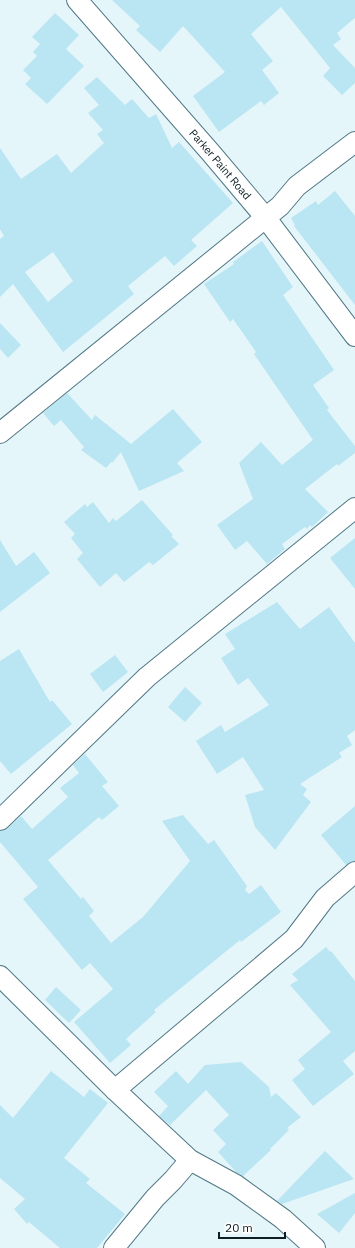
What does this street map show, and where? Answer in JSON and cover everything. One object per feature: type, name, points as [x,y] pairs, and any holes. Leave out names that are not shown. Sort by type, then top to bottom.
[{"type":"street","name":"Parker Paint Road","points":[[86,3],[265,217],[355,336]]},
{"type":"street","points":[[0,433],[280,206],[297,186],[355,142]]},
{"type":"street","points":[[0,820],[147,677],[355,508]]},
{"type":"street","points":[[115,1090],[294,939],[325,898],[355,872]]},
{"type":"street","points":[[0,976],[115,1090],[190,1160],[236,1185],[283,1219],[315,1248]]},
{"type":"street","points":[[114,1248],[155,1198],[190,1160]]},
{"type":"building","points":[[112,0],[355,0],[355,18],[337,33],[341,39],[333,45],[355,68],[355,83],[342,95],[323,76],[330,68],[281,7],[251,34],[273,61],[262,70],[279,93],[264,105],[261,101],[219,132],[193,96],[225,72],[183,26],[160,52],[136,30],[140,26]]},
{"type":"building","points":[[55,13],[79,35],[66,49],[84,66],[47,104],[25,84],[31,78],[23,70],[37,56],[33,52],[40,44],[32,37]]},
{"type":"building","points":[[97,77],[125,105],[132,99],[149,118],[156,114],[172,148],[179,142],[233,203],[191,240],[197,246],[174,266],[165,256],[128,286],[134,294],[63,352],[13,284],[0,297],[0,239],[4,236],[0,229],[0,148],[21,179],[57,154],[71,173],[104,143],[97,134],[103,130],[88,113],[99,105],[84,88]],"holes":[[[53,252],[73,281],[48,302],[25,272]]]},
{"type":"building","points":[[335,191],[355,216],[355,305],[294,226],[295,225],[291,218],[316,201],[318,205]]},
{"type":"building","points":[[262,241],[293,287],[283,295],[334,370],[313,385],[329,408],[327,410],[355,446],[355,453],[338,466],[337,464],[305,489],[328,512],[312,527],[310,525],[307,529],[305,527],[282,544],[285,549],[267,564],[247,541],[235,550],[217,525],[253,499],[239,463],[261,442],[282,465],[313,440],[254,354],[256,352],[233,319],[230,322],[204,284],[234,264],[233,262]]},
{"type":"building","points":[[0,323],[21,345],[8,358],[0,349]]},
{"type":"building","points":[[67,393],[92,420],[95,415],[131,444],[173,409],[202,442],[177,463],[184,471],[139,491],[121,452],[106,468],[81,450],[84,447],[61,420],[54,426],[43,413]]},
{"type":"building","points":[[142,500],[173,535],[171,536],[179,544],[153,565],[149,562],[124,582],[116,573],[100,587],[77,559],[83,553],[71,538],[75,534],[64,522],[85,504],[87,507],[93,502],[109,523],[113,518],[116,521]]},
{"type":"building","points":[[355,538],[355,589],[330,558]]},
{"type":"building","points":[[0,540],[16,566],[34,552],[50,573],[0,612]]},
{"type":"building","points":[[277,602],[300,629],[329,607],[355,643],[355,730],[347,736],[352,745],[339,753],[342,757],[300,784],[307,789],[303,795],[311,802],[275,850],[255,827],[245,795],[264,790],[243,757],[217,774],[196,741],[221,725],[225,732],[269,705],[248,678],[238,685],[221,658],[235,649],[225,634]]},
{"type":"building","points":[[19,649],[50,702],[52,700],[72,724],[11,774],[0,761],[0,661]]},
{"type":"building","points":[[115,655],[128,672],[103,692],[90,674]]},
{"type":"building","points":[[185,687],[202,703],[185,722],[168,707]]},
{"type":"building","points":[[85,754],[108,782],[102,786],[119,806],[102,820],[99,817],[48,860],[81,899],[83,897],[94,911],[89,916],[111,943],[143,917],[190,861],[162,821],[183,815],[208,844],[214,840],[247,886],[245,890],[249,894],[261,885],[281,912],[241,942],[240,940],[154,1010],[156,1012],[126,1039],[131,1045],[110,1063],[74,1022],[113,989],[90,963],[82,970],[23,899],[38,887],[0,842],[0,831],[8,828],[21,816],[32,829],[68,797],[60,788],[79,773],[73,765]]},
{"type":"building","points":[[355,806],[355,861],[346,865],[321,835]]},
{"type":"building","points":[[326,947],[330,952],[331,951],[355,981],[355,1051],[343,1061],[354,1074],[313,1106],[292,1080],[305,1069],[298,1060],[331,1032],[290,985],[298,980],[292,974]]},
{"type":"building","points":[[56,987],[81,1010],[69,1023],[45,1000]]},
{"type":"building","points":[[241,1062],[269,1087],[271,1097],[276,1093],[301,1117],[287,1128],[289,1130],[270,1149],[271,1150],[243,1176],[237,1173],[218,1152],[226,1144],[213,1130],[229,1115],[206,1090],[170,1125],[159,1116],[168,1106],[154,1092],[176,1071],[188,1084],[205,1065]]},
{"type":"building","points":[[51,1071],[84,1097],[90,1089],[108,1103],[64,1158],[90,1179],[86,1183],[125,1214],[97,1248],[60,1248],[29,1222],[27,1224],[14,1209],[25,1199],[0,1178],[0,1105],[13,1118]]},
{"type":"building","points":[[325,1151],[354,1179],[282,1204],[277,1201]]},
{"type":"building","points":[[355,1193],[355,1213],[339,1233],[317,1214]]}]
